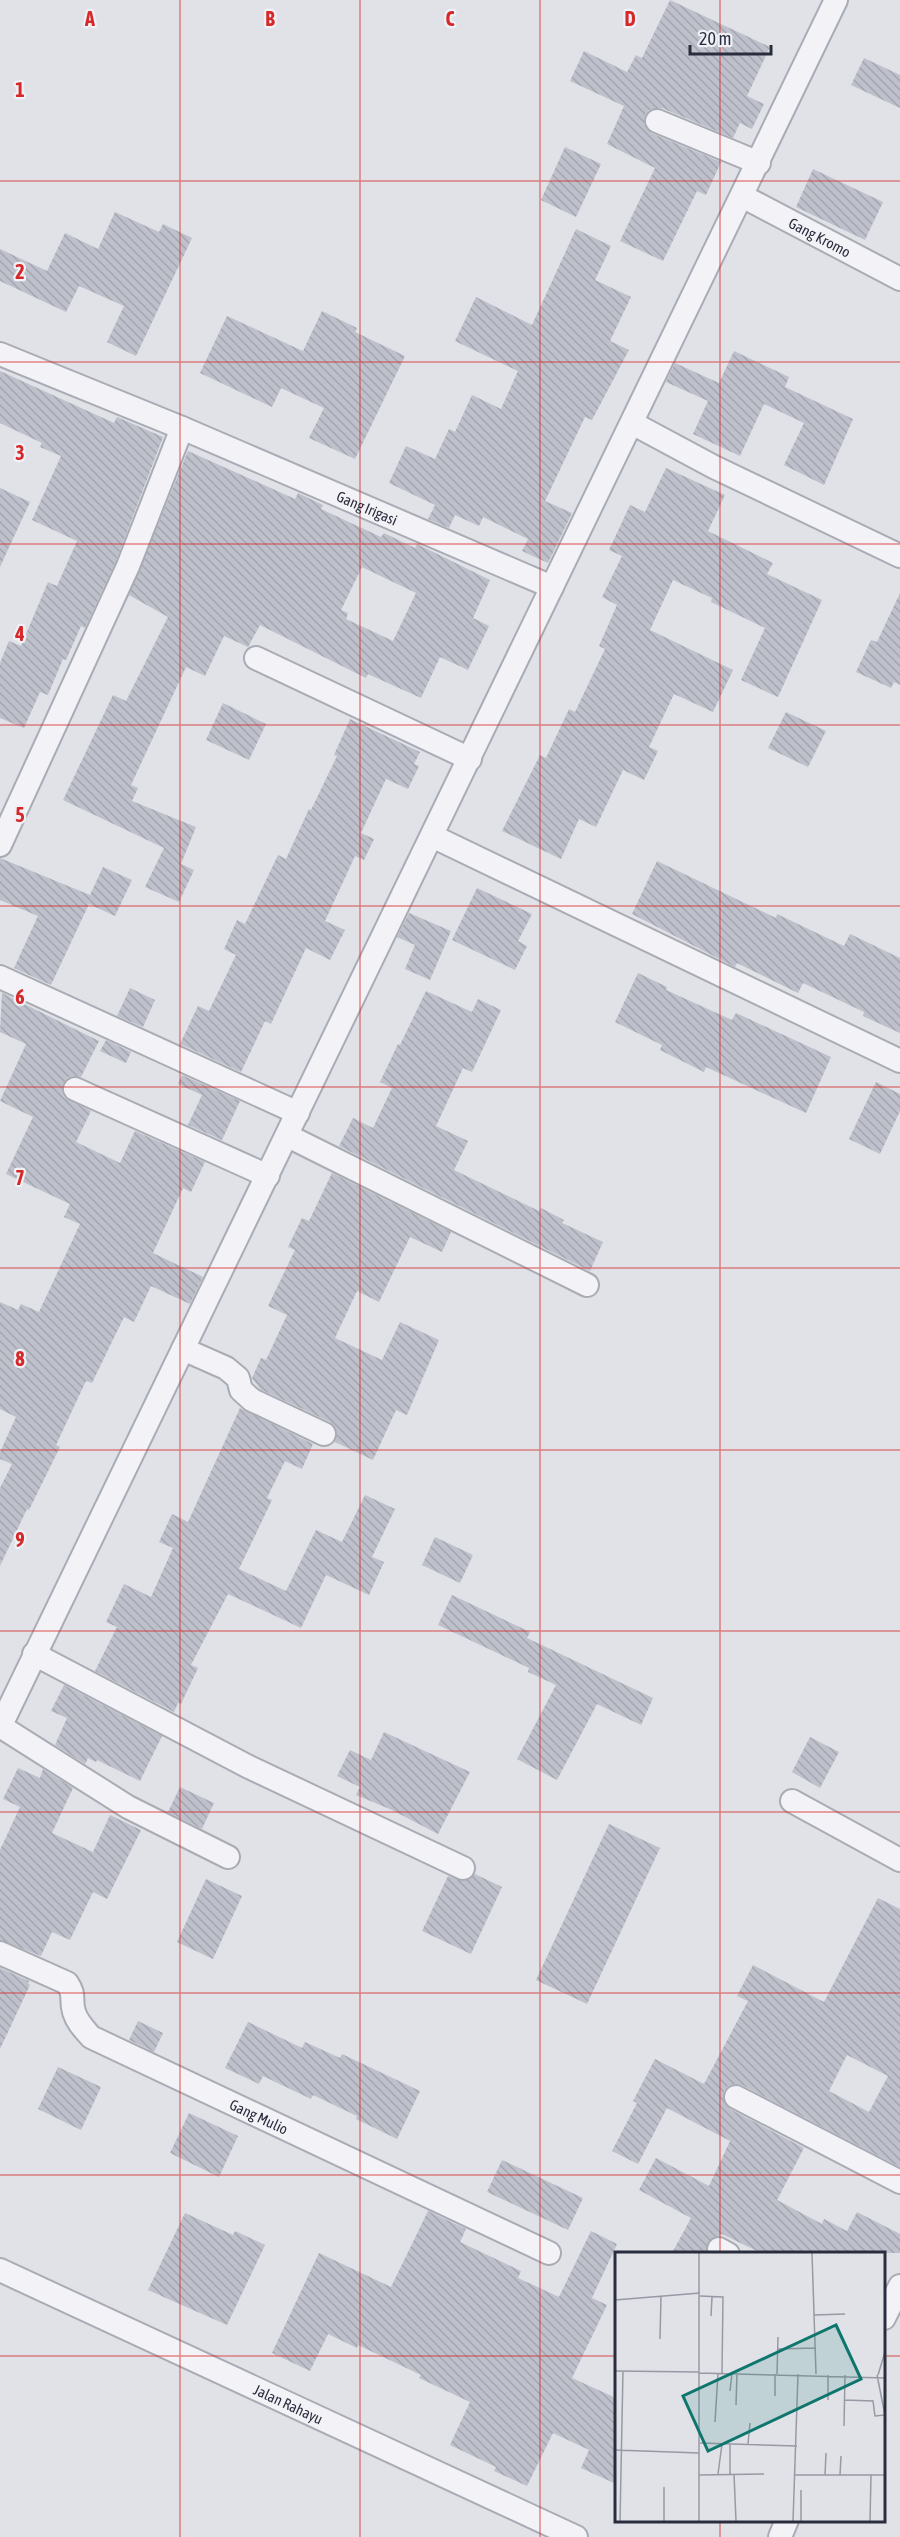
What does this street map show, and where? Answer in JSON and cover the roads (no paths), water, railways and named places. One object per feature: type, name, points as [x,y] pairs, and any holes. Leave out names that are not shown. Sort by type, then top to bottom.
[{"type":"street","points":[[228,1857],[128,1807],[0,1726],[288,1136],[836,0]]},
{"type":"street","points":[[657,121],[759,163]]},
{"type":"street","name":"Gang Kromo","points":[[742,196],[900,279]]},
{"type":"street","name":"Gang Irigasi","points":[[0,354],[182,428],[552,587]]},
{"type":"street","points":[[632,423],[734,477],[900,556]]},
{"type":"street","points":[[0,845],[128,566],[182,428]]},
{"type":"street","points":[[256,658],[470,759]]},
{"type":"street","points":[[432,836],[900,1060]]},
{"type":"street","points":[[0,977],[298,1113]]},
{"type":"street","points":[[75,1089],[268,1176]]},
{"type":"street","points":[[288,1136],[587,1285]]},
{"type":"street","points":[[183,1349],[226,1368],[238,1378],[242,1390],[252,1400],[324,1434]]},
{"type":"street","points":[[34,1654],[247,1766],[463,1868]]},
{"type":"street","points":[[792,1801],[900,1860]]},
{"type":"street","name":"Gang Mulio","points":[[0,1953],[67,1983],[74,1992],[73,2009],[78,2022],[91,2037],[549,2253]]},
{"type":"street","points":[[736,2097],[900,2182]]},
{"type":"street","name":"Jalan Rahayu","points":[[0,2270],[576,2537]]},
{"type":"street","points":[[780,2537],[786,2522]]}]
